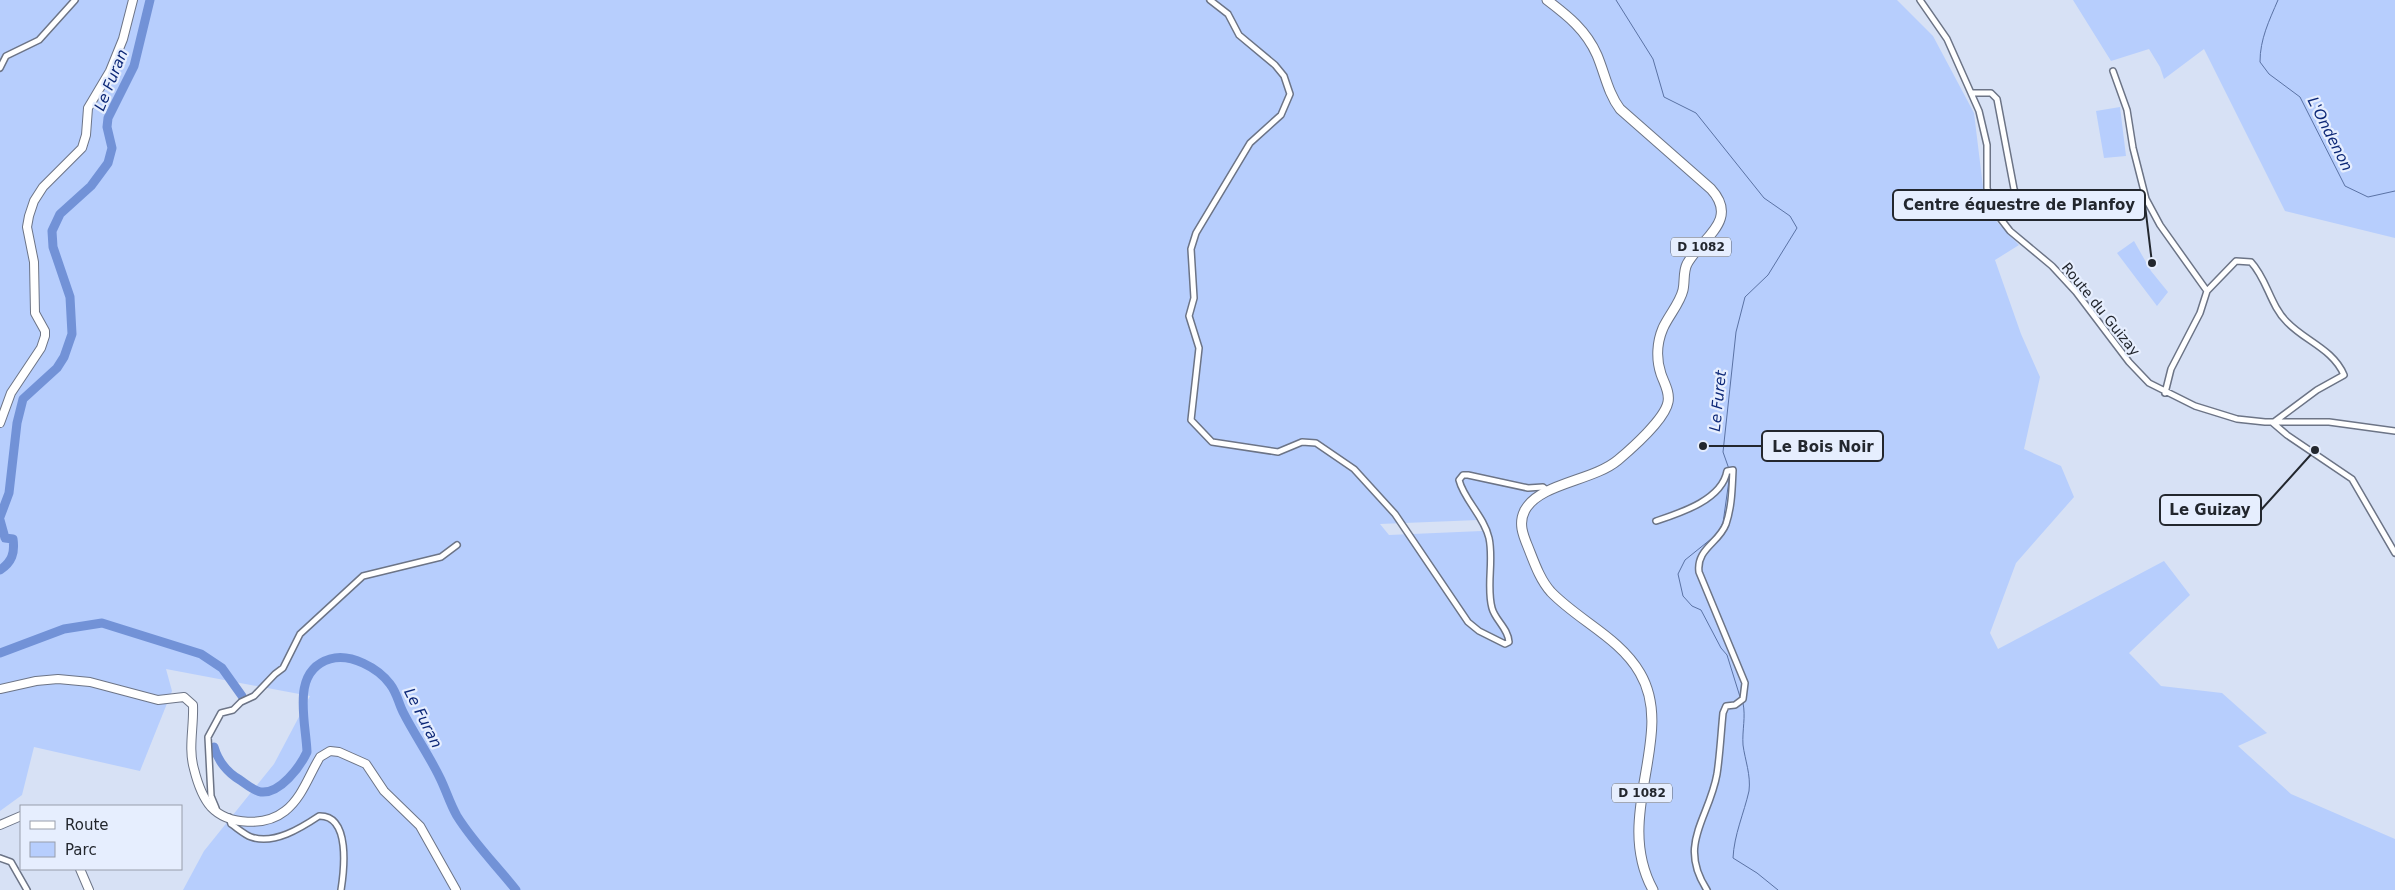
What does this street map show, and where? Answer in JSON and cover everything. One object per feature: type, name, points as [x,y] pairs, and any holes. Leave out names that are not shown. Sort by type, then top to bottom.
[{"type":"main road","name":"D 1082","points":[[1547,0],[1575,22],[1587,36],[1610,95],[1620,109],[1711,189],[1719,200],[1722,210],[1715,229],[1688,262],[1683,290],[1660,337],[1658,359],[1668,394],[1666,410],[1616,461],[1596,474],[1548,491],[1535,498],[1525,510],[1521,528],[1541,578],[1556,597],[1628,657],[1640,674],[1647,689],[1651,710],[1651,728],[1638,817],[1638,842],[1641,862],[1653,890]]},
{"type":"street","points":[[0,68],[6,56],[39,40],[75,0]]},
{"type":"street","points":[[0,423],[11,393],[41,348],[45,336],[45,330],[35,312],[34,262],[27,227],[29,216],[34,201],[43,188],[82,148],[86,135],[88,108],[109,73],[123,39],[134,0]]},
{"type":"street","points":[[1210,0],[1228,14],[1238,35],[1276,65],[1284,76],[1290,94],[1281,115],[1250,143],[1196,233],[1191,249],[1194,298],[1189,316],[1199,348],[1191,420],[1212,442],[1278,452],[1302,442],[1316,443],[1354,470],[1395,514],[1468,622],[1478,631],[1505,644],[1509,642],[1509,636],[1492,610],[1490,598],[1491,566],[1488,536],[1459,480],[1463,475],[1468,475],[1528,488],[1543,487],[1548,491]]},
{"type":"street","name":"Route du Guizay","points":[[1920,0],[1947,39],[1973,93],[1985,132],[1988,188],[1993,209],[2010,231],[2052,266],[2076,292],[2141,376],[2166,393],[2221,416],[2237,420],[2329,422],[2395,430]]},
{"type":"street","points":[[2113,71],[2127,110],[2133,148],[2146,199],[2160,225],[2207,291]]},
{"type":"street","points":[[1973,93],[1991,93],[1997,99],[2014,189],[2020,204],[2027,202]]},
{"type":"street","points":[[2166,393],[2171,369],[2200,313],[2207,291],[2236,261],[2251,262],[2257,269],[2270,298],[2287,323],[2328,353],[2344,375],[2317,390],[2282,414],[2274,422],[2286,436],[2352,479],[2395,553]]},
{"type":"street","points":[[1656,521],[1679,513],[1714,492],[1724,482],[1730,470],[1732,502],[1726,523],[1719,537],[1702,552],[1698,568],[1745,683],[1741,700],[1735,705],[1726,706],[1723,712],[1717,775],[1696,833],[1695,867],[1707,890]]},
{"type":"street","points":[[218,813],[211,796],[208,737],[221,713],[233,710],[243,701],[254,696],[274,674],[283,668],[300,634],[363,576],[441,557],[457,545]]},
{"type":"street","points":[[0,689],[36,681],[58,679],[90,682],[158,700],[184,697],[193,705],[190,745],[194,769],[210,805],[218,813],[243,822],[273,819],[286,810],[297,799],[320,757],[330,751],[350,755],[366,764],[384,791],[420,826],[456,890]]},
{"type":"street","points":[[0,825],[20,816]]},
{"type":"street","points":[[229,816],[231,824],[250,837],[266,839],[299,830],[319,816],[330,820],[342,836],[344,848],[345,860],[341,890]]},
{"type":"street","points":[[0,858],[11,862],[27,890]]},
{"type":"street","points":[[80,870],[89,890]]},
{"type":"green space","points":[[0,0],[1897,0],[1933,36],[1974,113],[1984,195],[1997,222],[2019,245],[1995,260],[2021,334],[2040,377],[2024,449],[2061,466],[2074,497],[2016,563],[1990,633],[1998,649],[2164,561],[2190,595],[2129,653],[2161,686],[2222,693],[2267,733],[2238,746],[2291,794],[2395,839],[2395,890],[183,890],[204,851],[274,764],[310,696],[166,669],[172,691],[140,771],[34,747],[22,795],[0,811]],"holes":[[[1478,520],[1482,531],[1389,535],[1380,524]]]},
{"type":"green space","points":[[2073,0],[2395,0],[2395,238],[2285,211],[2204,49],[2164,79],[2160,67],[2149,49],[2111,61]]},
{"type":"green space","points":[[2120,107],[2126,156],[2104,158],[2096,111]]},
{"type":"green space","points":[[2134,241],[2151,271],[2168,292],[2157,306],[2117,253]]},
{"type":"waterway","name":"Le Furan","points":[[0,517],[9,493],[17,423],[23,399],[57,368],[64,357],[72,334],[70,297],[53,247],[52,231],[60,214],[91,186],[108,163],[112,148],[107,127],[108,118],[134,66],[150,0]]},
{"type":"waterway","name":"Le Furet","points":[[1616,0],[1653,59],[1664,97],[1696,113],[1764,198],[1790,216],[1797,228],[1768,275],[1745,297],[1736,332],[1723,452],[1729,469]]},
{"type":"waterway","name":"L'Ondenon","points":[[2278,0],[2263,38],[2260,62],[2269,74],[2300,97],[2345,186],[2368,197],[2395,191]]},
{"type":"waterway","name":"Le Furet","points":[[1718,532],[1723,523],[1730,473]]},
{"type":"waterway","name":"Le Furan","points":[[0,520],[5,538],[13,539],[14,544],[10,560],[0,570]]},
{"type":"waterway","name":"Le Furet","points":[[1716,535],[1685,560],[1678,574],[1683,596],[1692,606],[1701,610],[1721,648],[1727,655],[1741,700]]},
{"type":"waterway","name":"Le Furan","points":[[0,653],[64,629],[102,623],[201,654],[222,668],[242,696]]},
{"type":"waterway","name":"Le Furan","points":[[214,747],[221,762],[228,770],[250,787],[261,792],[275,789],[294,772],[307,752],[303,698],[309,674],[317,665],[330,659],[347,658],[363,663],[379,672],[392,687],[407,720],[440,778],[452,807],[463,826],[516,890]]},
{"type":"waterway","name":"Le Furet","points":[[1743,703],[1743,745],[1749,773],[1749,791],[1735,841],[1733,858],[1757,873],[1778,890]]},
{"type":"place","name":"Centre équestre de Planfoy","points":[[2152,263]]},
{"type":"place","name":"Le Bois Noir","points":[[1703,446]]},
{"type":"place","name":"Le Guizay","points":[[2315,450]]}]
